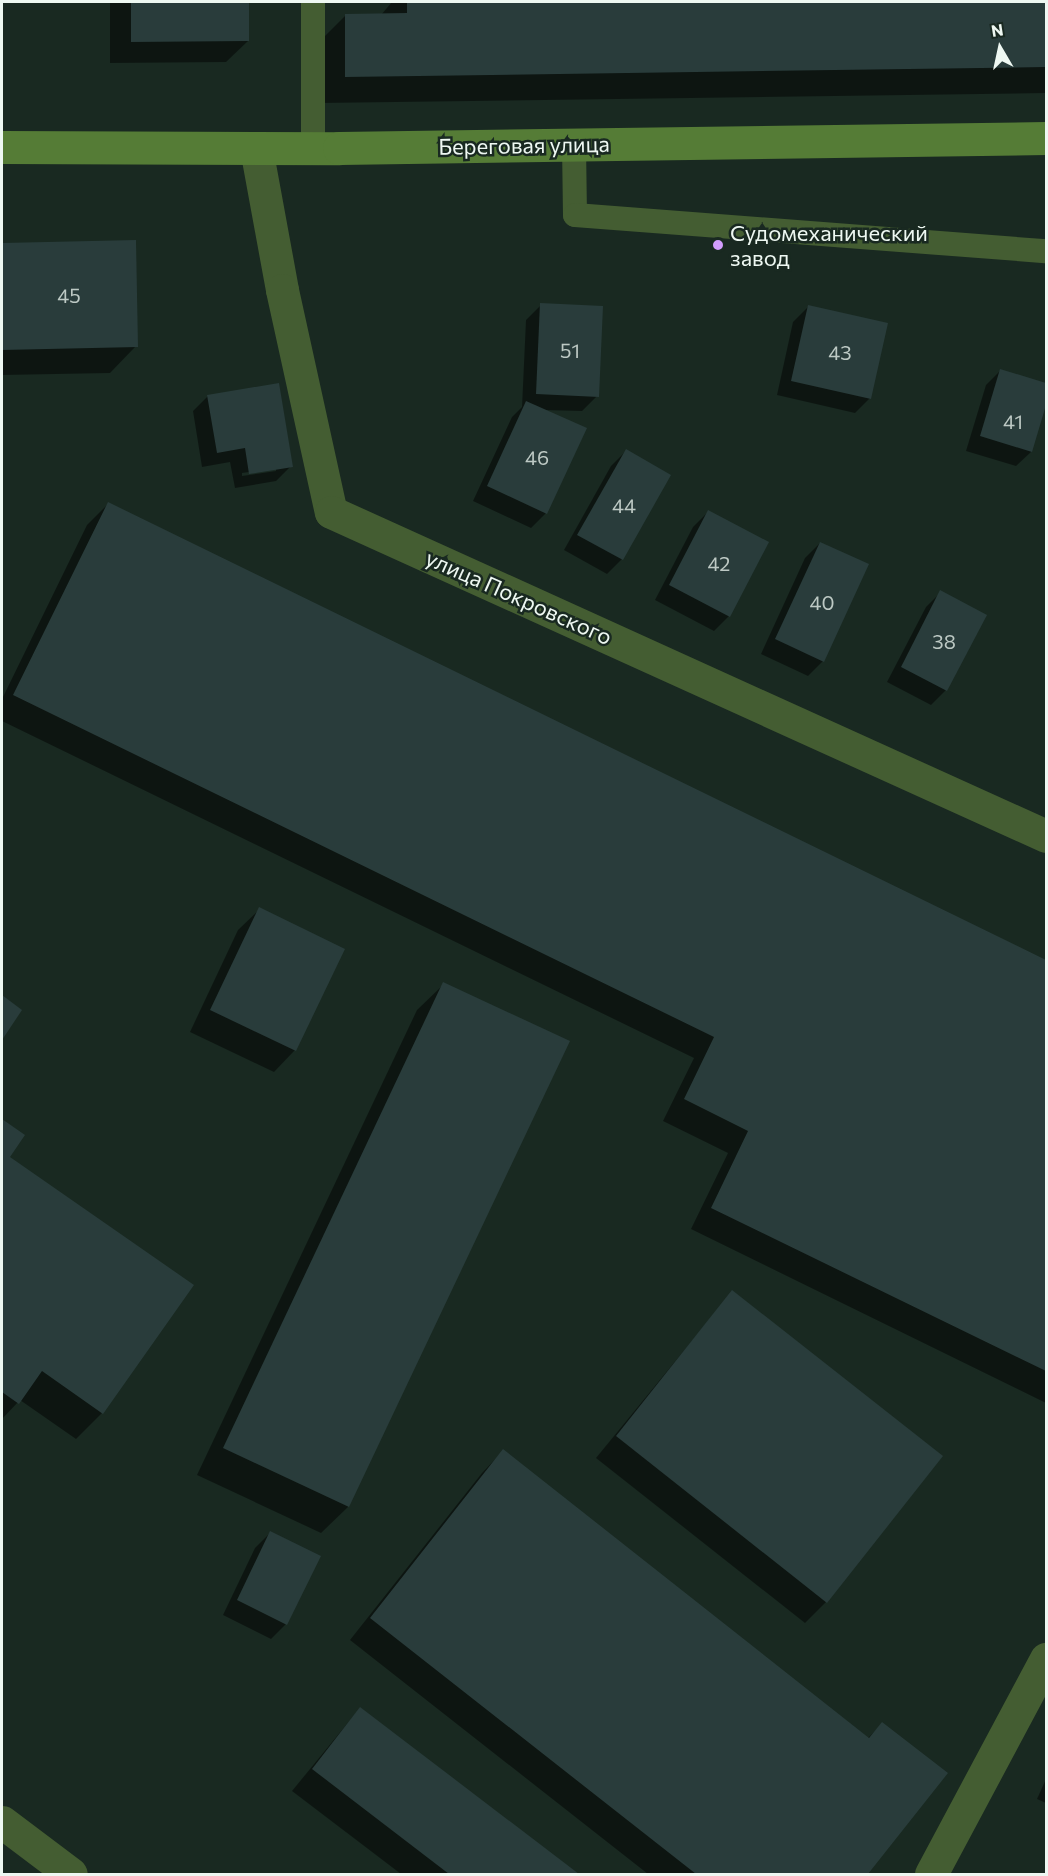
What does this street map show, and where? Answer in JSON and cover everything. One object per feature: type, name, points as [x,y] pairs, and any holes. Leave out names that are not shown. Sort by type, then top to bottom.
[{"type":"main road","name":"Береговая улица","points":[[2,147],[313,148],[1047,138]]},
{"type":"street","name":"улица Покровского","points":[[256,148],[331,512],[1047,836]]},
{"type":"street","points":[[931,1875],[1047,1659]]},
{"type":"street","points":[[2,1822],[71,1875]]},
{"type":"lane","points":[[313,2],[313,148]]},
{"type":"lane","points":[[574,144],[575,215],[1047,250]]},
{"type":"building","points":[[131,2],[249,2],[249,41],[131,42]]},
{"type":"building","points":[[407,2],[1046,2],[1046,67],[345,77],[345,14],[407,13]]},
{"type":"building","points":[[136,240],[138,347],[2,350],[2,243]]},
{"type":"building","points":[[540,303],[603,306],[599,397],[536,394]]},
{"type":"building","points":[[808,305],[888,323],[871,399],[791,381]]},
{"type":"building","points":[[1000,369],[1046,383],[1046,405],[1032,452],[980,436]]},
{"type":"building","points":[[279,383],[293,467],[249,474],[245,448],[217,453],[207,395]]},
{"type":"building","points":[[526,401],[587,428],[547,514],[487,486]]},
{"type":"building","points":[[626,449],[671,475],[623,560],[577,535]]},
{"type":"building","points":[[108,502],[1046,960],[1046,1371],[711,1208],[748,1131],[684,1099],[714,1037],[13,695]]},
{"type":"building","points":[[708,510],[769,542],[730,617],[669,585]]},
{"type":"building","points":[[820,542],[869,564],[824,662],[775,639]]},
{"type":"building","points":[[940,590],[987,615],[947,691],[901,667]]},
{"type":"building","points":[[259,907],[345,949],[296,1051],[210,1010]]},
{"type":"building","points":[[443,982],[570,1041],[349,1507],[223,1448]]},
{"type":"building","points":[[2,995],[22,1010],[2,1040]]},
{"type":"building","points":[[2,1119],[25,1135],[10,1157],[194,1285],[103,1414],[42,1371],[19,1404],[2,1392]]},
{"type":"building","points":[[732,1290],[943,1456],[827,1603],[616,1436]]},
{"type":"building","points":[[503,1449],[869,1738],[882,1722],[948,1773],[868,1874],[696,1874],[370,1618]]},
{"type":"building","points":[[270,1531],[321,1556],[287,1625],[237,1600]]},
{"type":"building","points":[[360,1707],[579,1874],[449,1874],[312,1769]]},
{"type":"place","name":"Судомеханический завод","points":[[718,245]]}]
